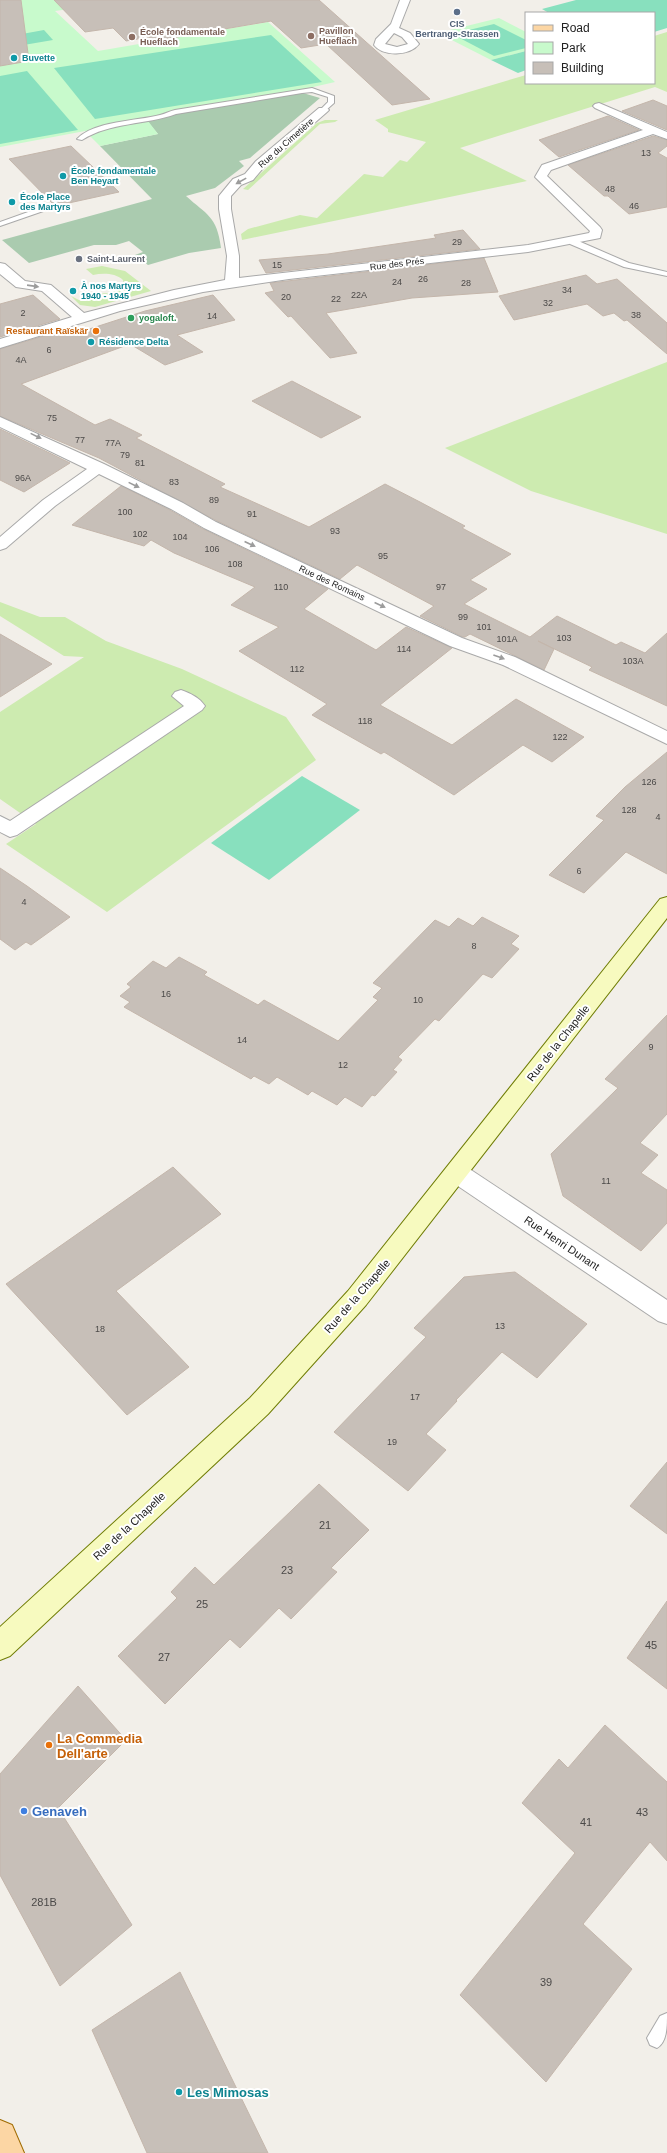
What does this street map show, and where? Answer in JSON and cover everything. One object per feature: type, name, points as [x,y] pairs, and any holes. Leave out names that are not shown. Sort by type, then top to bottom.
[{"type":"main road","name":"Rue de la Chapelle","points":[[0,1646],[259,1406],[357,1298],[667,904]]},
{"type":"main road","points":[[0,2137],[7,2153]]},
{"type":"street","points":[[394,29],[405,0]]},
{"type":"street","points":[[599,106],[667,136]]},
{"type":"street","name":"Rue du Cimetière","points":[[232,283],[233,256],[225,196],[237,182],[249,177],[260,164],[323,110]]},
{"type":"street","name":"Rue des Prés","points":[[0,344],[81,318],[184,292],[232,283],[520,250],[573,242],[595,235],[596,230],[541,177],[546,168],[653,130]]},
{"type":"street","points":[[0,267],[21,284],[46,288],[81,318]]},
{"type":"street","name":"Rue des Romains","points":[[0,421],[99,467],[177,506],[210,525],[456,642],[509,661],[667,738]]},
{"type":"street","points":[[0,545],[49,503],[99,467]]},
{"type":"street","points":[[5,826],[196,706],[181,696]]},
{"type":"street","name":"Rue Henri Dunant","points":[[456,1173],[667,1313]]},
{"type":"lane","points":[[80,139],[89,133],[105,130],[125,123],[162,117],[175,112],[302,91],[312,90],[331,96],[331,103],[323,110]]},
{"type":"lane","points":[[0,224],[48,208]]},
{"type":"lane","points":[[573,242],[627,265],[667,274]]},
{"type":"green space","points":[[0,0],[132,0],[55,11],[98,51],[268,22],[335,82],[300,90],[303,93],[177,113],[164,118],[148,121],[158,134],[100,146],[85,131],[0,147]]},
{"type":"green space","points":[[576,0],[667,0],[667,28],[655,32],[655,12],[547,12],[542,9]]},
{"type":"green space","points":[[499,18],[525,31],[525,51],[491,60],[438,33]]},
{"type":"green space","points":[[494,24],[525,40],[525,48],[494,56],[452,34]]},
{"type":"green space","points":[[44,30],[53,40],[6,48],[0,38]]},
{"type":"green space","points":[[667,32],[667,92],[655,87],[460,148],[527,181],[242,240],[241,234],[248,229],[300,215],[317,218],[364,174],[383,177],[400,160],[407,162],[426,142],[388,132],[388,129],[375,120],[525,75],[525,84],[655,84],[655,36]]},
{"type":"green space","points":[[271,35],[322,82],[95,119],[54,68]]},
{"type":"green space","points":[[525,51],[525,70],[518,73],[491,60]]},
{"type":"green space","points":[[27,71],[78,130],[0,144],[0,76]]},
{"type":"green space","points":[[303,93],[320,98],[250,158],[239,161],[244,166],[215,188],[186,196],[205,212],[214,222],[221,248],[189,253],[148,265],[135,255],[143,252],[129,241],[116,245],[94,245],[29,263],[2,240],[152,199],[100,146],[158,134],[147,121],[164,118],[177,113]]},
{"type":"green space","points":[[325,120],[338,120],[335,122],[320,124],[248,190],[243,189],[317,123]]},
{"type":"green space","points":[[102,266],[125,271],[151,291],[95,307],[80,305],[71,296],[81,301],[90,294],[111,293],[124,286],[123,280],[116,276],[105,274],[93,275],[86,269]]},
{"type":"green space","points":[[667,362],[667,534],[531,491],[445,448]]},
{"type":"green space","points":[[0,602],[40,617],[65,617],[106,641],[182,669],[286,717],[316,760],[107,912],[6,844],[36,824],[0,799],[0,712],[84,657],[64,656],[0,616]]},
{"type":"green space","points":[[302,776],[360,810],[269,880],[211,843]]},
{"type":"building","points":[[0,0],[21,0],[29,61],[0,66]]},
{"type":"building","points":[[54,0],[319,0],[430,99],[392,105],[326,44],[301,48],[271,21],[154,41],[149,37],[126,41],[113,28],[85,32]]},
{"type":"building","points":[[653,100],[667,106],[667,130],[622,111]]},
{"type":"building","points":[[608,116],[639,130],[559,157],[539,140]]},
{"type":"building","points":[[653,136],[667,140],[667,146],[658,153],[667,158],[667,207],[629,214],[608,196],[604,196],[568,165]]},
{"type":"building","name":"École fondamentale Ben Heyart","points":[[71,146],[119,192],[55,206],[9,159]]},
{"type":"building","points":[[463,230],[480,249],[266,273],[259,260],[328,254],[436,238],[434,235]]},
{"type":"building","points":[[484,258],[498,292],[412,298],[326,313],[357,353],[330,358],[291,316],[288,317],[265,293],[274,291],[270,283]]},
{"type":"building","points":[[586,275],[597,284],[617,279],[667,323],[667,354],[627,320],[624,321],[614,313],[603,316],[587,304],[514,320],[499,296]]},
{"type":"building","points":[[33,295],[60,319],[0,337],[0,304]]},
{"type":"building","points":[[213,295],[235,320],[177,335],[203,352],[165,365],[130,344],[21,384],[95,425],[110,419],[142,435],[136,438],[225,484],[220,487],[309,527],[385,484],[465,526],[462,528],[511,554],[470,580],[487,589],[464,604],[530,637],[557,616],[616,645],[621,642],[645,653],[667,633],[667,706],[589,670],[592,667],[538,641],[554,649],[544,670],[470,634],[463,637],[420,616],[434,606],[357,565],[340,579],[217,521],[99,458],[0,416],[0,349],[71,328],[77,333],[145,311]]},
{"type":"building","points":[[292,381],[361,417],[321,438],[252,401]]},
{"type":"building","points":[[0,429],[70,463],[24,492],[0,480]]},
{"type":"building","points":[[121,486],[170,510],[203,529],[328,589],[304,609],[376,650],[406,627],[452,648],[380,705],[452,745],[516,699],[584,737],[552,762],[523,745],[454,795],[384,752],[381,754],[312,715],[327,704],[239,651],[279,627],[231,605],[255,587],[174,553],[151,540],[144,546],[72,525]]},
{"type":"building","points":[[0,634],[52,664],[0,697]]},
{"type":"building","points":[[667,752],[667,874],[626,852],[584,893],[549,875],[604,820],[596,816],[625,787]]},
{"type":"building","points":[[0,868],[70,917],[31,945],[26,942],[15,950],[0,939]]},
{"type":"building","points":[[482,917],[519,936],[511,944],[519,949],[492,978],[483,974],[439,1021],[435,1019],[398,1057],[402,1060],[393,1070],[397,1072],[375,1096],[372,1095],[362,1107],[345,1097],[337,1105],[312,1091],[308,1095],[277,1077],[269,1084],[254,1076],[251,1079],[124,1007],[130,1002],[120,996],[131,987],[127,984],[153,961],[166,968],[179,957],[207,972],[204,975],[258,1005],[264,1000],[338,1041],[378,1000],[373,997],[382,988],[373,983],[435,920],[449,927],[458,918],[473,926]]},
{"type":"building","points":[[667,1015],[667,1114],[640,1143],[658,1155],[641,1173],[667,1190],[667,1223],[641,1251],[563,1196],[551,1154],[618,1088],[605,1079]]},
{"type":"building","points":[[173,1167],[221,1214],[116,1291],[189,1367],[127,1415],[6,1284]]},
{"type":"building","points":[[515,1272],[587,1324],[537,1378],[502,1352],[426,1434],[446,1450],[408,1491],[334,1432],[426,1337],[414,1328],[464,1277]]},
{"type":"building","points":[[667,1462],[667,1534],[630,1506]]},
{"type":"building","points":[[319,1484],[369,1530],[331,1568],[337,1572],[291,1619],[279,1608],[240,1648],[230,1639],[165,1704],[118,1656],[177,1598],[171,1592],[195,1567],[214,1585]]},
{"type":"building","points":[[667,1601],[667,1689],[627,1658]]},
{"type":"building","points":[[78,1686],[126,1740],[58,1808],[132,1925],[60,1986],[0,1875],[0,1774]]},
{"type":"building","points":[[605,1725],[667,1782],[667,1861],[650,1842],[583,1924],[632,1969],[546,2082],[460,1995],[575,1853],[522,1803],[559,1759],[568,1768]]},
{"type":"building","name":"Les Mimosas","points":[[180,1972],[268,2153],[147,2153],[92,2030]]},
{"type":"place","name":"CIS Bertrange-Strassen","points":[[457,12]]},
{"type":"place","name":"Pavillon Hueflach","points":[[311,36]]},
{"type":"place","name":"École fondamentale Hueflach","points":[[132,37]]},
{"type":"place","name":"Buvette","points":[[14,58]]},
{"type":"place","name":"École fondamentale Ben Heyart","points":[[63,176]]},
{"type":"place","name":"École Place des Martyrs","points":[[12,202]]},
{"type":"place","name":"Saint-Laurent","points":[[79,259]]},
{"type":"place","name":"À nos Martyrs 1940 - 1945","points":[[73,291]]},
{"type":"place","name":"yogaloft.","points":[[131,318]]},
{"type":"place","name":"Restaurant Raïskär","points":[[96,331]]},
{"type":"place","name":"Résidence Delta","points":[[91,342]]},
{"type":"place","name":"La Commedia Dell'arte","points":[[49,1745]]},
{"type":"place","name":"Genaveh","points":[[24,1811]]},
{"type":"place","name":"Les Mimosas","points":[[179,2092]]}]
